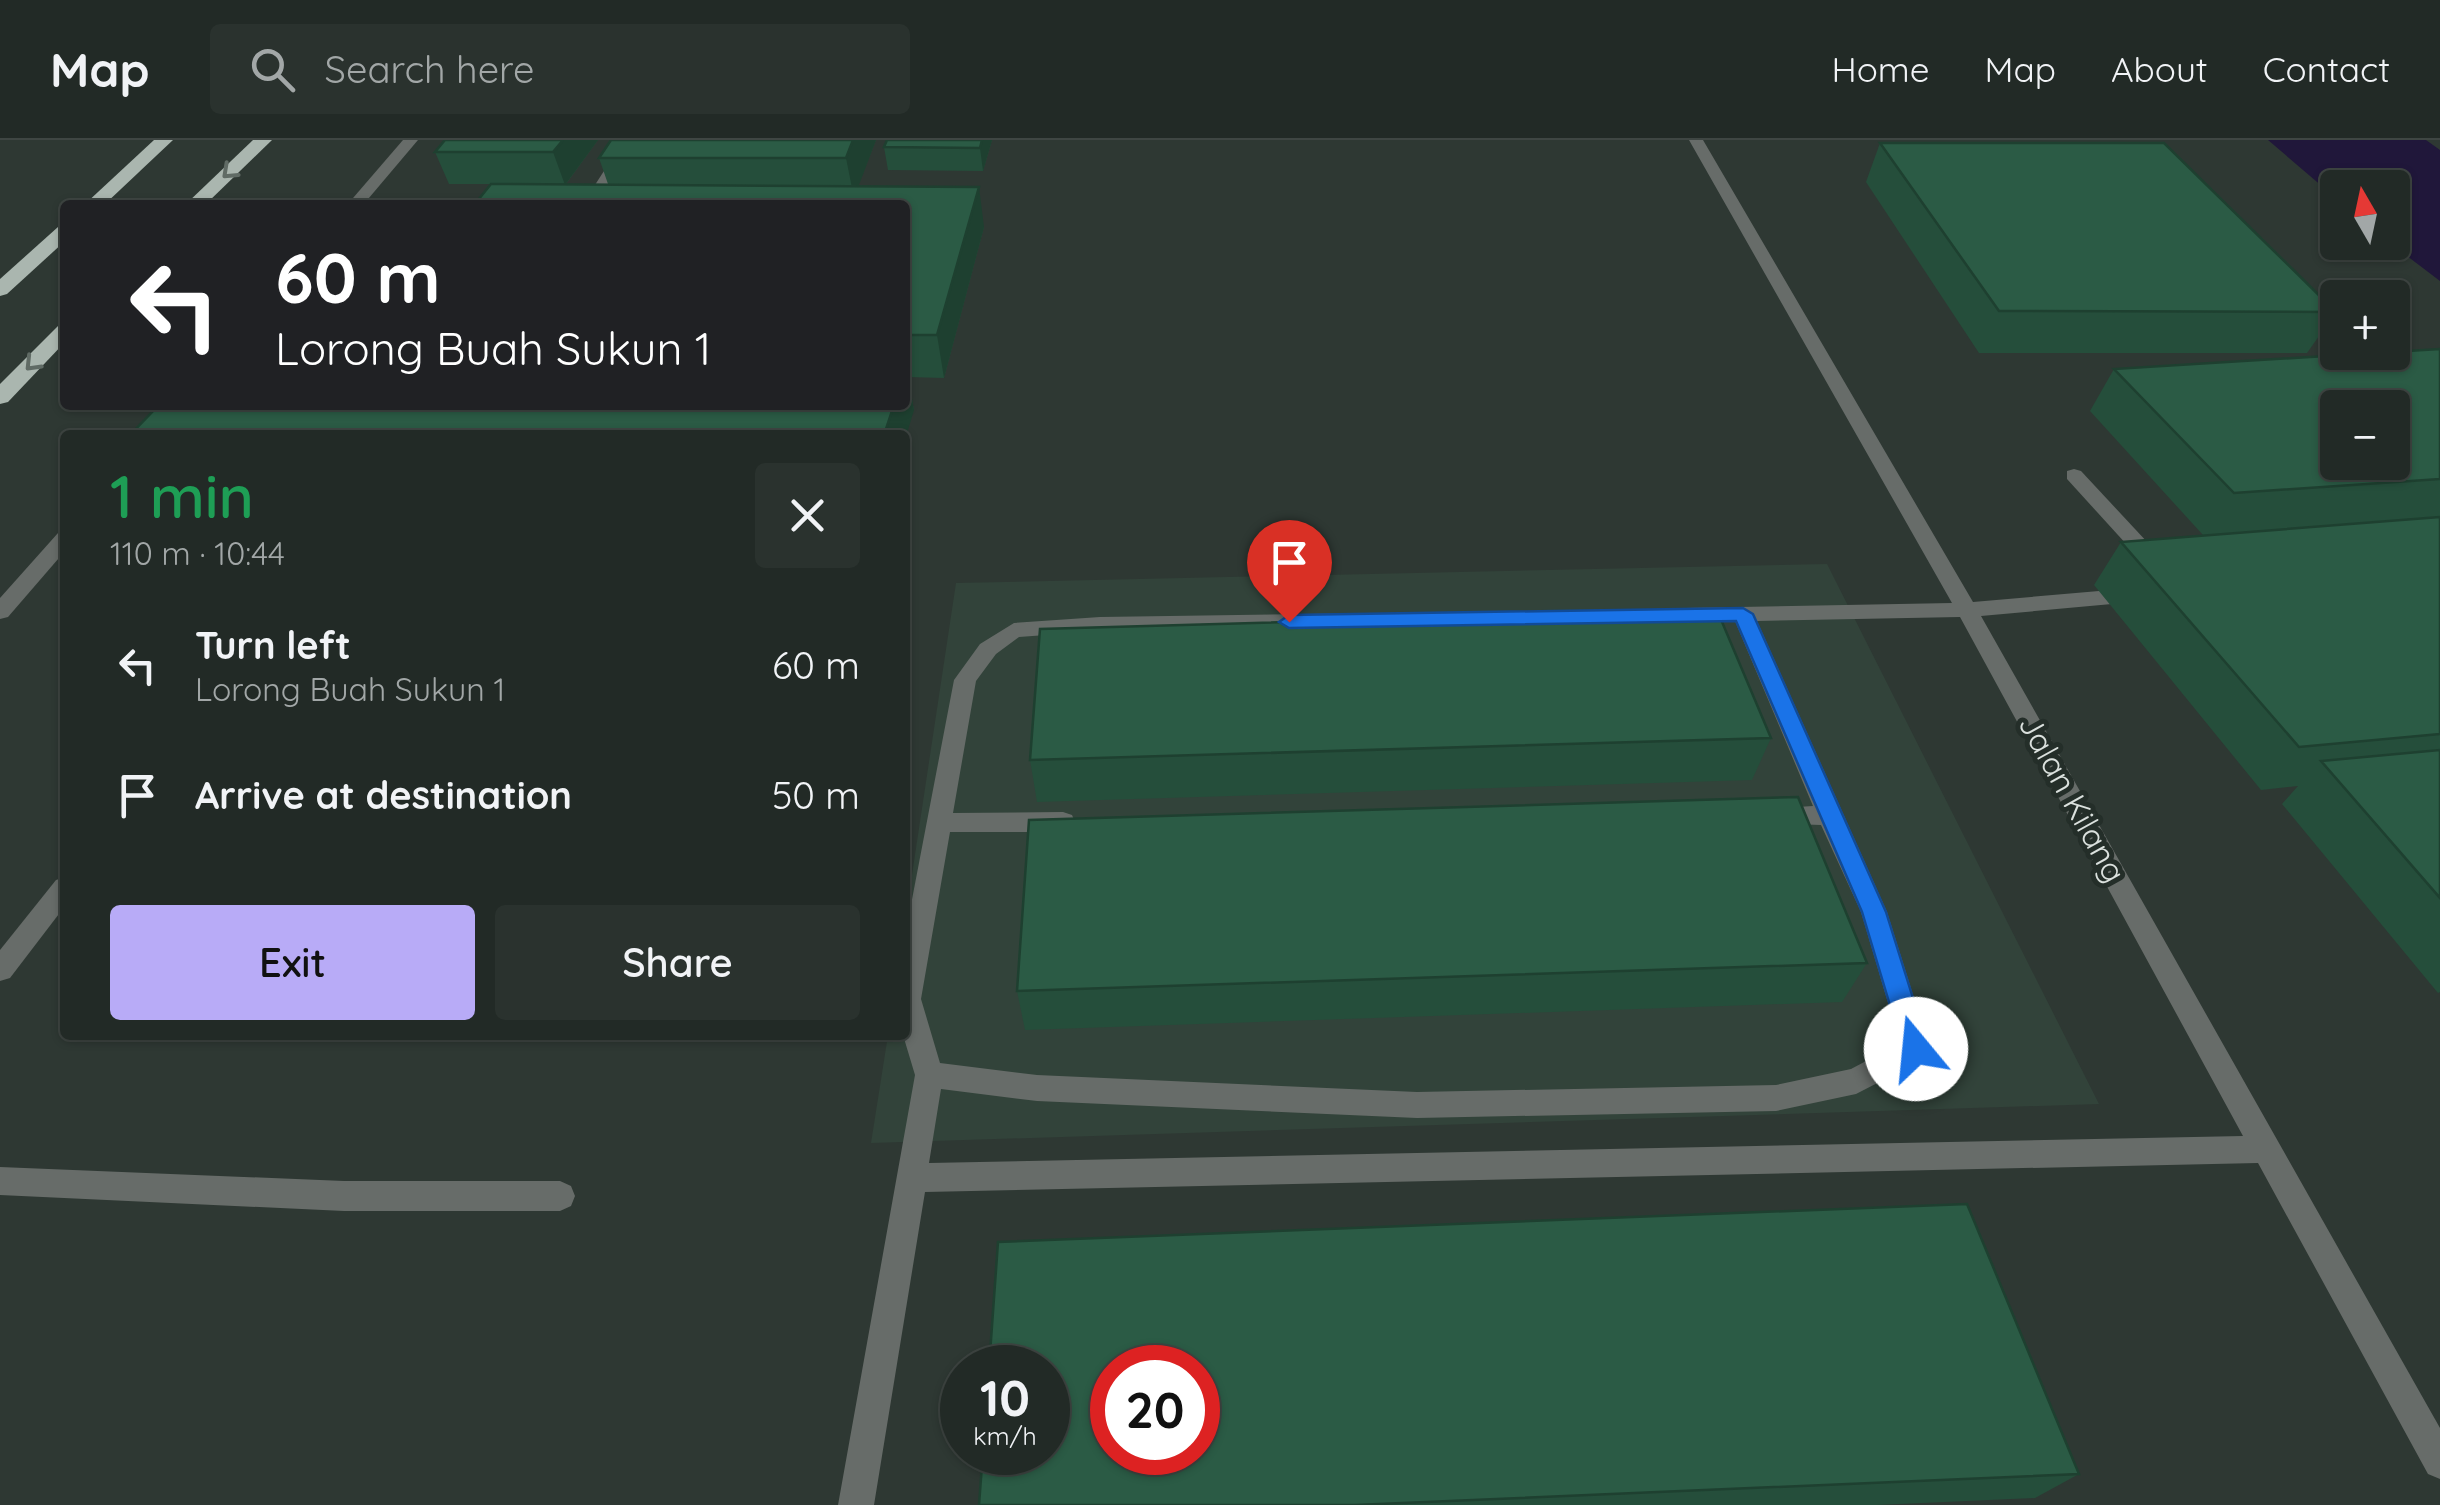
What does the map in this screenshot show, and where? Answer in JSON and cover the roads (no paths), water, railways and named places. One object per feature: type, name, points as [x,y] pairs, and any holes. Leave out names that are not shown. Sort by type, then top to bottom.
[{"type":"highway","points":[[96,200],[148,140]]},
{"type":"highway","points":[[98,200],[164,140]]},
{"type":"highway","points":[[199,200],[263,140]]},
{"type":"highway","points":[[0,290],[60,236]]},
{"type":"highway","points":[[0,397],[60,335]]},
{"type":"street","points":[[359,200],[411,140]]},
{"type":"street","points":[[593,200],[631,140]]},
{"type":"street","name":"Jalan Kilang","points":[[1696,140],[1967,610],[2440,1462]]},
{"type":"street","points":[[1665,616],[1967,610],[2165,585],[2074,475]]},
{"type":"street","points":[[0,612],[60,544]]},
{"type":"street","points":[[929,1075],[1037,1088],[1417,1105],[1776,1098],[1856,1081],[1916,1049],[1874,912],[1743,614]]},
{"type":"street","points":[[910,982],[965,680],[988,649],[1014,630],[1100,624],[1412,620]]},
{"type":"street","points":[[1743,816],[1829,815]]},
{"type":"street","points":[[940,823],[1096,822]]},
{"type":"street","points":[[0,970],[60,893]]},
{"type":"street","points":[[856,1505],[929,1075],[910,1008]]},
{"type":"street","points":[[913,1178],[2268,1149]]},
{"type":"street","points":[[0,1182],[344,1196],[560,1196]]}]
